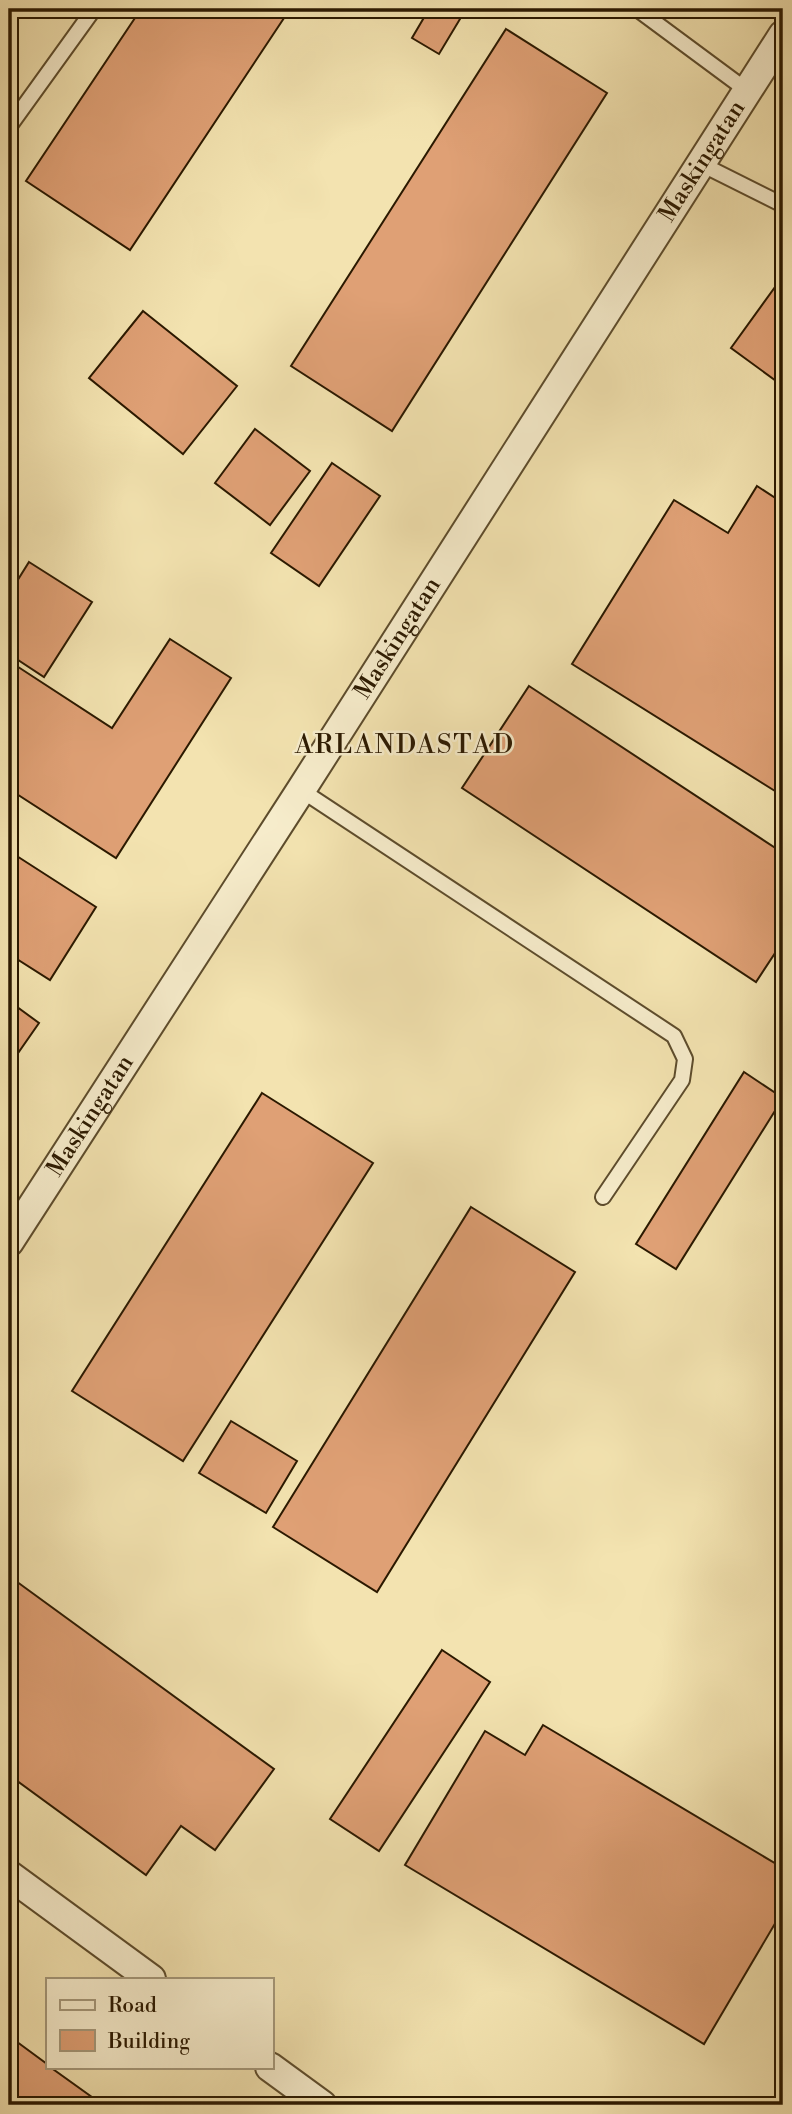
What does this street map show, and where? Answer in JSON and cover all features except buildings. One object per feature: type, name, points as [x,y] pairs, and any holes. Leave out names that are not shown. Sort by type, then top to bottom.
[{"type":"street","name":"Maskingatan","points":[[9,1241],[783,36]]},
{"type":"street","points":[[9,1875],[150,1978]]},
{"type":"street","points":[[271,2068],[317,2104]]},
{"type":"lane","points":[[9,127],[94,9]]},
{"type":"lane","points":[[637,9],[748,92]]},
{"type":"lane","points":[[701,164],[783,205]]},
{"type":"lane","points":[[301,790],[674,1036],[685,1059],[682,1080],[603,1197]]},
{"type":"district","name":"ARLANDASTAD","points":[[405,745]]}]
